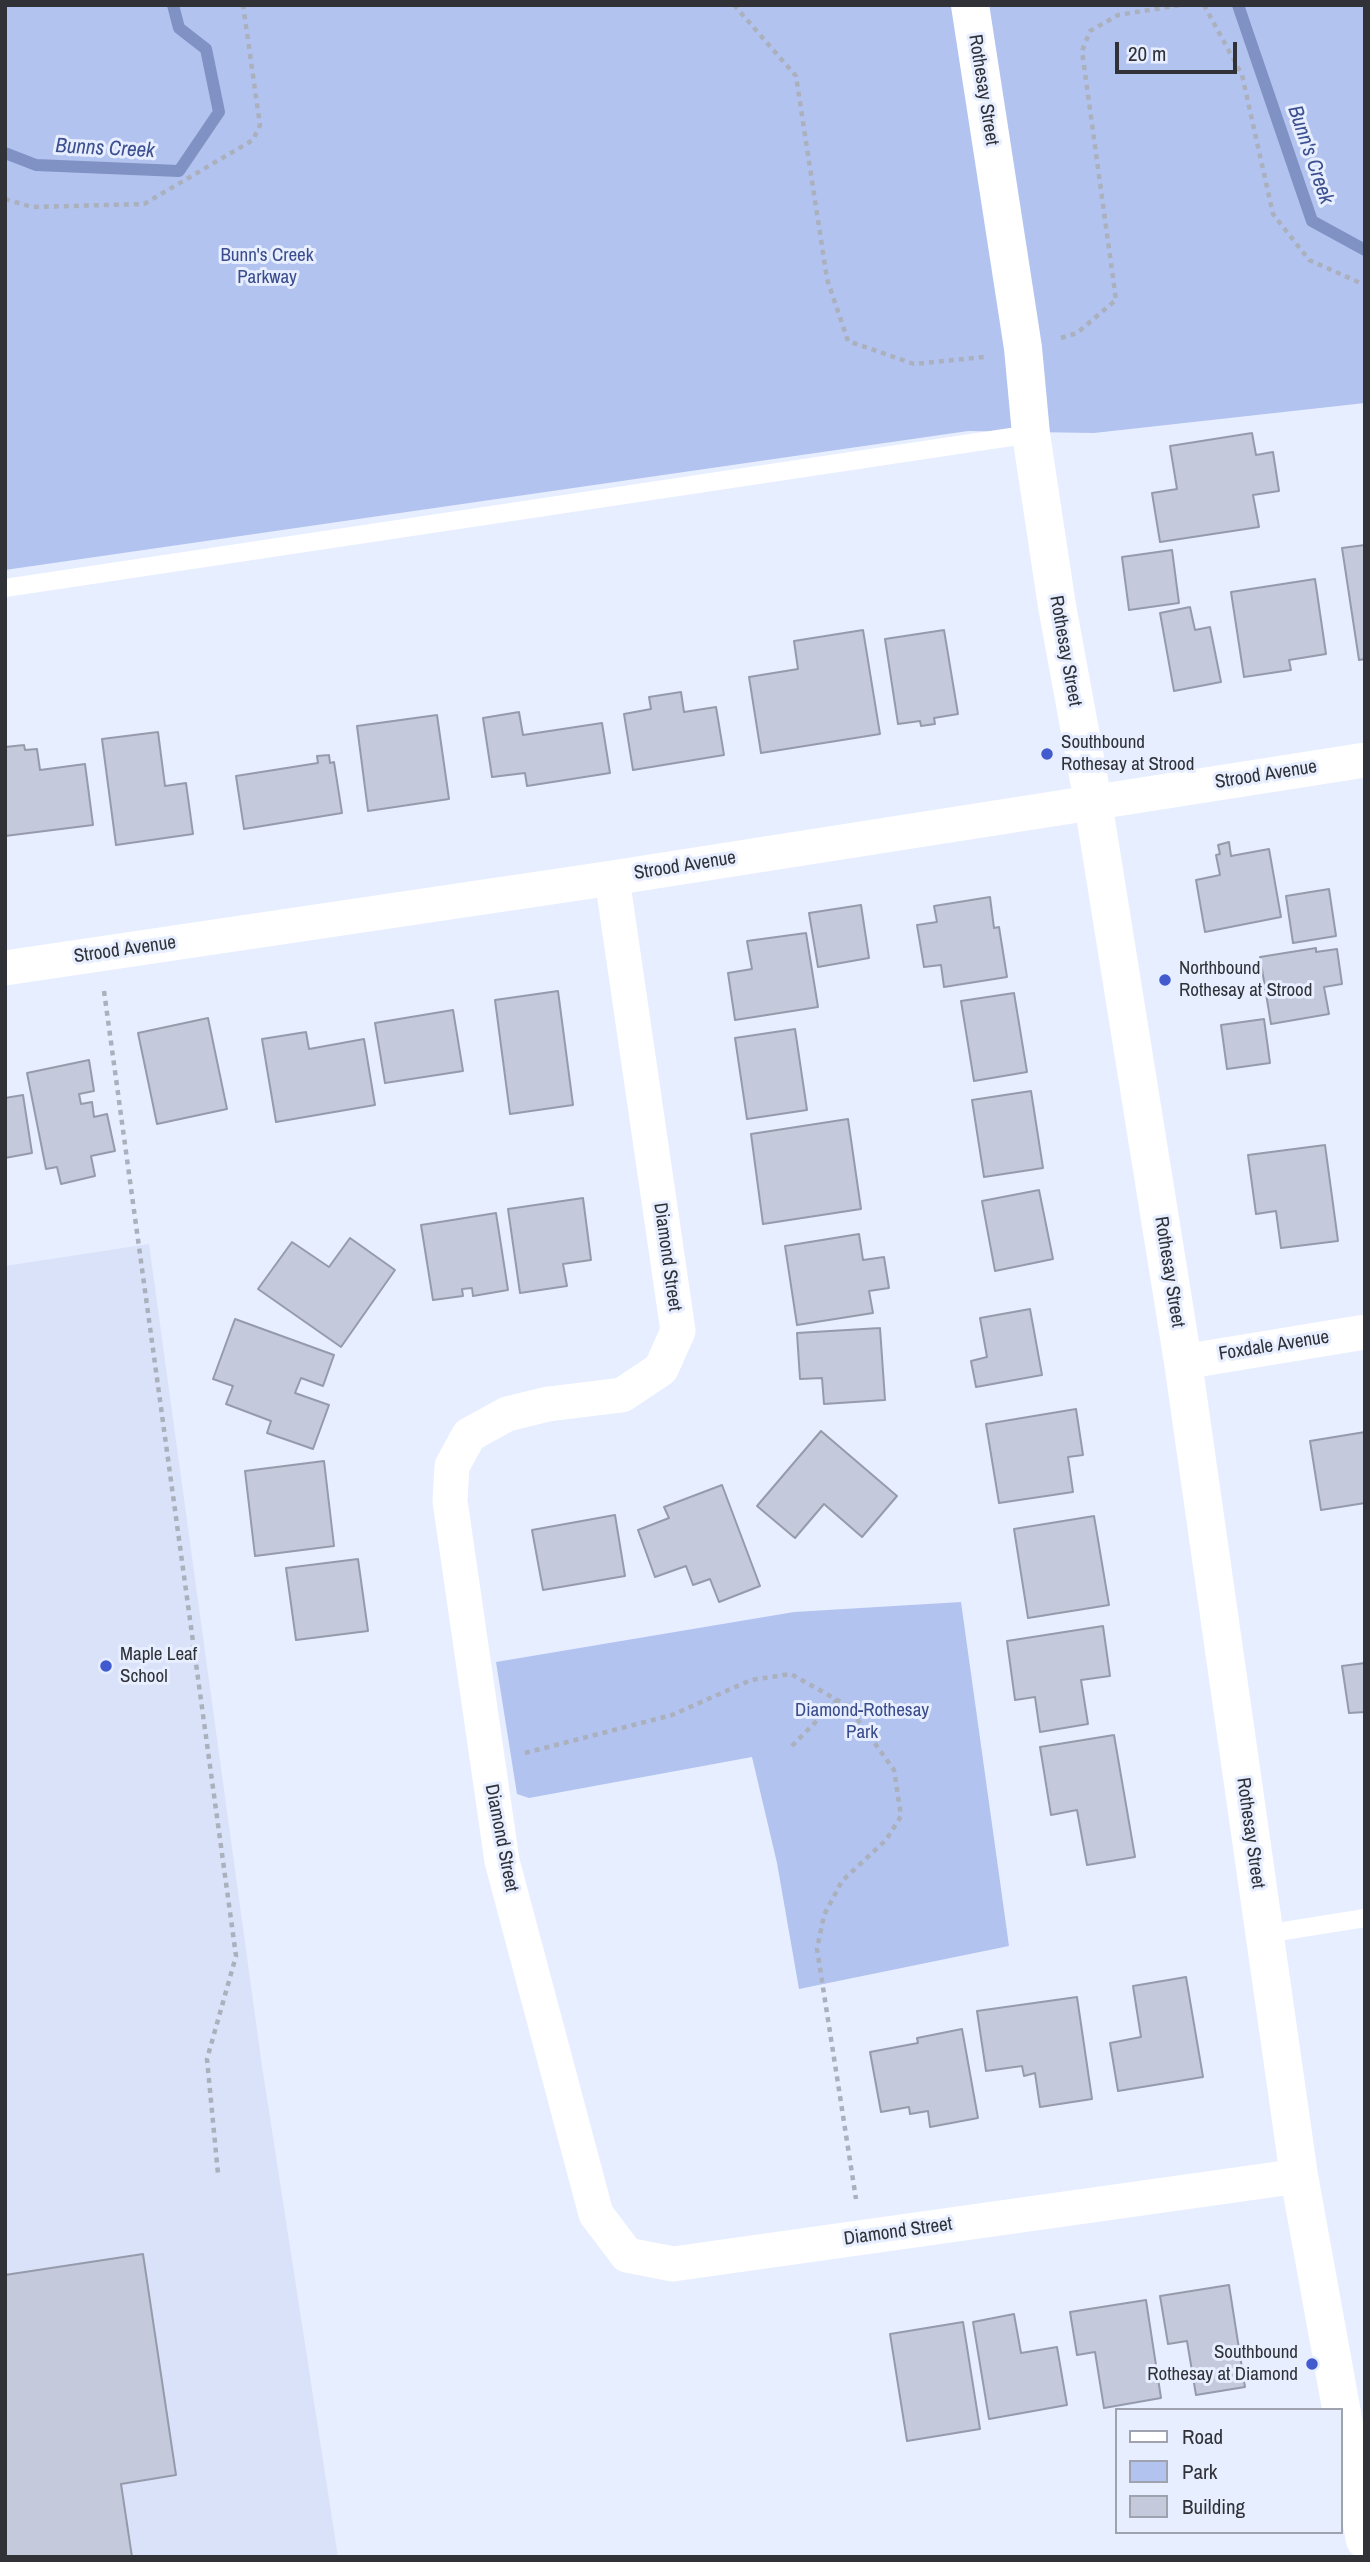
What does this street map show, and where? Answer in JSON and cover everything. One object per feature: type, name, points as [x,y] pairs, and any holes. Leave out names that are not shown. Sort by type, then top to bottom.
[{"type":"street","name":"Rothesay Street","points":[[970,5],[1023,348],[1031,434],[1056,606],[1093,803],[1184,1362],[1298,2176],[1341,2408]]},
{"type":"street","name":"Strood Avenue","points":[[5,968],[612,878],[1365,760]]},
{"type":"street","name":"Diamond Street","points":[[612,878],[678,1331],[662,1368],[622,1395],[548,1404],[507,1414],[469,1435],[452,1466],[450,1501],[502,1861],[596,2214],[627,2255],[673,2264],[1298,2176]]},
{"type":"street","name":"Foxdale Avenue","points":[[1184,1362],[1365,1332]]},
{"type":"street","name":"Rothesay Street","points":[[1342,2415],[1365,2540]]},
{"type":"lane","points":[[5,588],[1031,434]]},
{"type":"lane","points":[[1265,1934],[1365,1918]]},
{"type":"path","points":[[5,199],[32,207],[144,204],[253,140],[260,125],[243,5]]},
{"type":"path","points":[[1204,5],[1242,75],[1273,214],[1309,260],[1365,285]]},
{"type":"path","points":[[99,954],[236,1956],[207,2059],[218,2174]]},
{"type":"path","points":[[487,1763],[671,1715],[751,1680],[791,1674],[848,1706],[894,1770],[901,1816],[886,1840],[842,1881],[824,1915],[817,1949],[862,2238]]},
{"type":"path","points":[[792,1746],[837,1700]]},
{"type":"shaded area","name":"Maple Leaf School","points":[[149,1244],[262,2066],[338,2557],[5,2557],[5,1266]]},
{"type":"green space","name":"Bunn's Creek Parkway","points":[[5,5],[1365,5],[1365,403],[1094,433],[968,431],[5,570]]},
{"type":"green space","name":"Diamond-Rothesay Park","points":[[961,1602],[1009,1946],[799,1989],[777,1863],[752,1757],[529,1798],[517,1794],[496,1662],[794,1612]]},
{"type":"building","points":[[1252,433],[1256,455],[1273,452],[1279,491],[1253,495],[1259,527],[1160,542],[1152,493],[1177,489],[1170,446]]},
{"type":"building","points":[[1365,545],[1365,659],[1359,660],[1342,548]]},
{"type":"building","points":[[1172,550],[1179,603],[1129,610],[1122,557]]},
{"type":"building","points":[[1315,579],[1326,654],[1289,660],[1291,670],[1244,677],[1231,592]]},
{"type":"building","points":[[1190,607],[1195,630],[1210,627],[1221,682],[1174,691],[1160,613]]},
{"type":"building","points":[[863,630],[880,734],[761,753],[749,677],[798,669],[794,641]]},
{"type":"building","points":[[944,630],[958,714],[934,718],[935,724],[921,726],[920,721],[898,724],[885,639]]},
{"type":"building","points":[[681,692],[684,712],[716,707],[724,755],[633,770],[624,714],[651,709],[649,697]]},
{"type":"building","points":[[519,712],[523,735],[602,723],[610,773],[527,786],[525,773],[492,777],[483,718]]},
{"type":"building","points":[[437,715],[449,799],[368,811],[357,726]]},
{"type":"building","points":[[158,732],[165,786],[186,783],[193,834],[116,845],[102,739]]},
{"type":"building","points":[[24,745],[25,750],[37,749],[40,770],[85,764],[93,825],[5,836],[5,747]]},
{"type":"building","points":[[329,755],[330,763],[334,762],[342,813],[244,829],[236,776],[318,763],[317,756]]},
{"type":"building","points":[[1229,842],[1231,856],[1269,849],[1281,917],[1205,932],[1196,880],[1220,875],[1216,855],[1220,854],[1218,845]]},
{"type":"building","points":[[1329,889],[1336,936],[1293,943],[1286,896]]},
{"type":"building","points":[[990,897],[994,928],[999,927],[1007,977],[944,987],[941,965],[924,967],[917,925],[937,922],[934,906]]},
{"type":"building","points":[[861,905],[869,958],[818,967],[809,913]]},
{"type":"building","points":[[806,933],[818,1007],[735,1020],[728,973],[752,969],[747,941]]},
{"type":"building","points":[[1316,948],[1316,952],[1337,949],[1342,984],[1324,987],[1329,1014],[1271,1024],[1260,957]]},
{"type":"building","points":[[558,991],[573,1105],[510,1114],[495,1000]]},
{"type":"building","points":[[1014,993],[1027,1072],[974,1081],[961,1001]]},
{"type":"building","points":[[453,1010],[463,1071],[385,1083],[375,1023]]},
{"type":"building","points":[[208,1018],[227,1109],[157,1124],[138,1033]]},
{"type":"building","points":[[1264,1019],[1270,1063],[1227,1069],[1221,1025]]},
{"type":"building","points":[[795,1029],[807,1110],[747,1119],[735,1038]]},
{"type":"building","points":[[306,1032],[309,1049],[364,1039],[375,1105],[276,1122],[262,1039]]},
{"type":"building","points":[[89,1060],[94,1091],[79,1094],[81,1104],[92,1102],[94,1117],[107,1114],[115,1151],[91,1156],[95,1176],[61,1184],[57,1167],[46,1169],[27,1073]]},
{"type":"building","points":[[1031,1091],[1043,1168],[984,1177],[972,1100]]},
{"type":"building","points":[[23,1095],[32,1153],[5,1158],[5,1098]]},
{"type":"building","points":[[848,1119],[861,1209],[763,1224],[751,1134]]},
{"type":"building","points":[[1325,1145],[1338,1241],[1281,1248],[1276,1211],[1256,1214],[1248,1155]]},
{"type":"building","points":[[1039,1190],[1053,1259],[995,1271],[982,1201]]},
{"type":"building","points":[[583,1198],[591,1260],[563,1264],[567,1286],[520,1293],[508,1209]]},
{"type":"building","points":[[496,1213],[508,1290],[473,1296],[472,1288],[462,1289],[463,1296],[433,1300],[421,1225]]},
{"type":"building","points":[[859,1234],[863,1260],[884,1257],[889,1288],[869,1291],[873,1313],[797,1325],[785,1246]]},
{"type":"building","points":[[350,1238],[395,1270],[341,1347],[258,1289],[292,1242],[329,1267]]},
{"type":"building","points":[[1030,1309],[1042,1375],[976,1387],[971,1361],[987,1357],[980,1318]]},
{"type":"building","points":[[235,1319],[334,1355],[323,1386],[301,1378],[295,1393],[329,1405],[313,1449],[267,1433],[271,1421],[226,1404],[233,1386],[213,1379]]},
{"type":"building","points":[[880,1328],[885,1400],[824,1404],[822,1378],[800,1379],[797,1333]]},
{"type":"building","points":[[1076,1409],[1083,1455],[1068,1457],[1073,1492],[999,1503],[986,1424]]},
{"type":"building","points":[[821,1431],[897,1496],[862,1537],[824,1504],[795,1538],[757,1506]]},
{"type":"building","points":[[1365,1432],[1365,1503],[1321,1510],[1310,1441]]},
{"type":"building","points":[[324,1461],[334,1546],[255,1556],[245,1471]]},
{"type":"building","points":[[722,1485],[760,1586],[719,1602],[710,1579],[693,1585],[686,1566],[655,1577],[638,1530],[669,1518],[664,1507]]},
{"type":"building","points":[[615,1515],[625,1576],[543,1590],[532,1530]]},
{"type":"building","points":[[1094,1516],[1109,1605],[1028,1618],[1014,1529]]},
{"type":"building","points":[[358,1559],[368,1631],[296,1640],[286,1568]]},
{"type":"building","points":[[1103,1626],[1110,1676],[1081,1680],[1088,1724],[1040,1732],[1035,1697],[1015,1700],[1007,1641]]},
{"type":"building","points":[[1365,1663],[1365,1712],[1349,1713],[1342,1666]]},
{"type":"building","points":[[1114,1735],[1135,1857],[1087,1865],[1077,1810],[1051,1815],[1040,1747]]},
{"type":"building","points":[[1186,1977],[1203,2077],[1118,2091],[1110,2043],[1141,2037],[1133,1986]]},
{"type":"building","points":[[1077,1997],[1092,2099],[1040,2107],[1035,2073],[1024,2076],[1022,2066],[986,2071],[977,2011]]},
{"type":"building","points":[[962,2029],[978,2118],[930,2127],[928,2111],[910,2114],[909,2107],[881,2112],[870,2052],[918,2043],[917,2038]]},
{"type":"building","points":[[143,2254],[176,2475],[121,2484],[132,2557],[5,2557],[5,2275]]},
{"type":"building","points":[[1229,2285],[1245,2387],[1196,2395],[1187,2341],[1168,2344],[1160,2296]]},
{"type":"building","points":[[1146,2300],[1161,2398],[1104,2408],[1095,2352],[1077,2355],[1070,2312]]},
{"type":"building","points":[[1014,2314],[1021,2353],[1057,2347],[1067,2405],[989,2419],[973,2322]]},
{"type":"building","points":[[963,2322],[980,2429],[907,2441],[890,2334]]},
{"type":"waterway","name":"Bunns Creek","points":[[5,153],[36,165],[179,171],[219,112],[206,49],[179,28],[173,5]]},
{"type":"waterway","name":"Bunn's Creek","points":[[1238,5],[1312,221],[1365,250]]},
{"type":"place","name":"Southbound Rothesay at Strood","points":[[1047,754]]},
{"type":"place","name":"Northbound Rothesay at Strood","points":[[1165,980]]},
{"type":"place","name":"Maple Leaf School","points":[[106,1666]]},
{"type":"place","name":"Southbound Rothesay at Diamond","points":[[1312,2364]]}]
